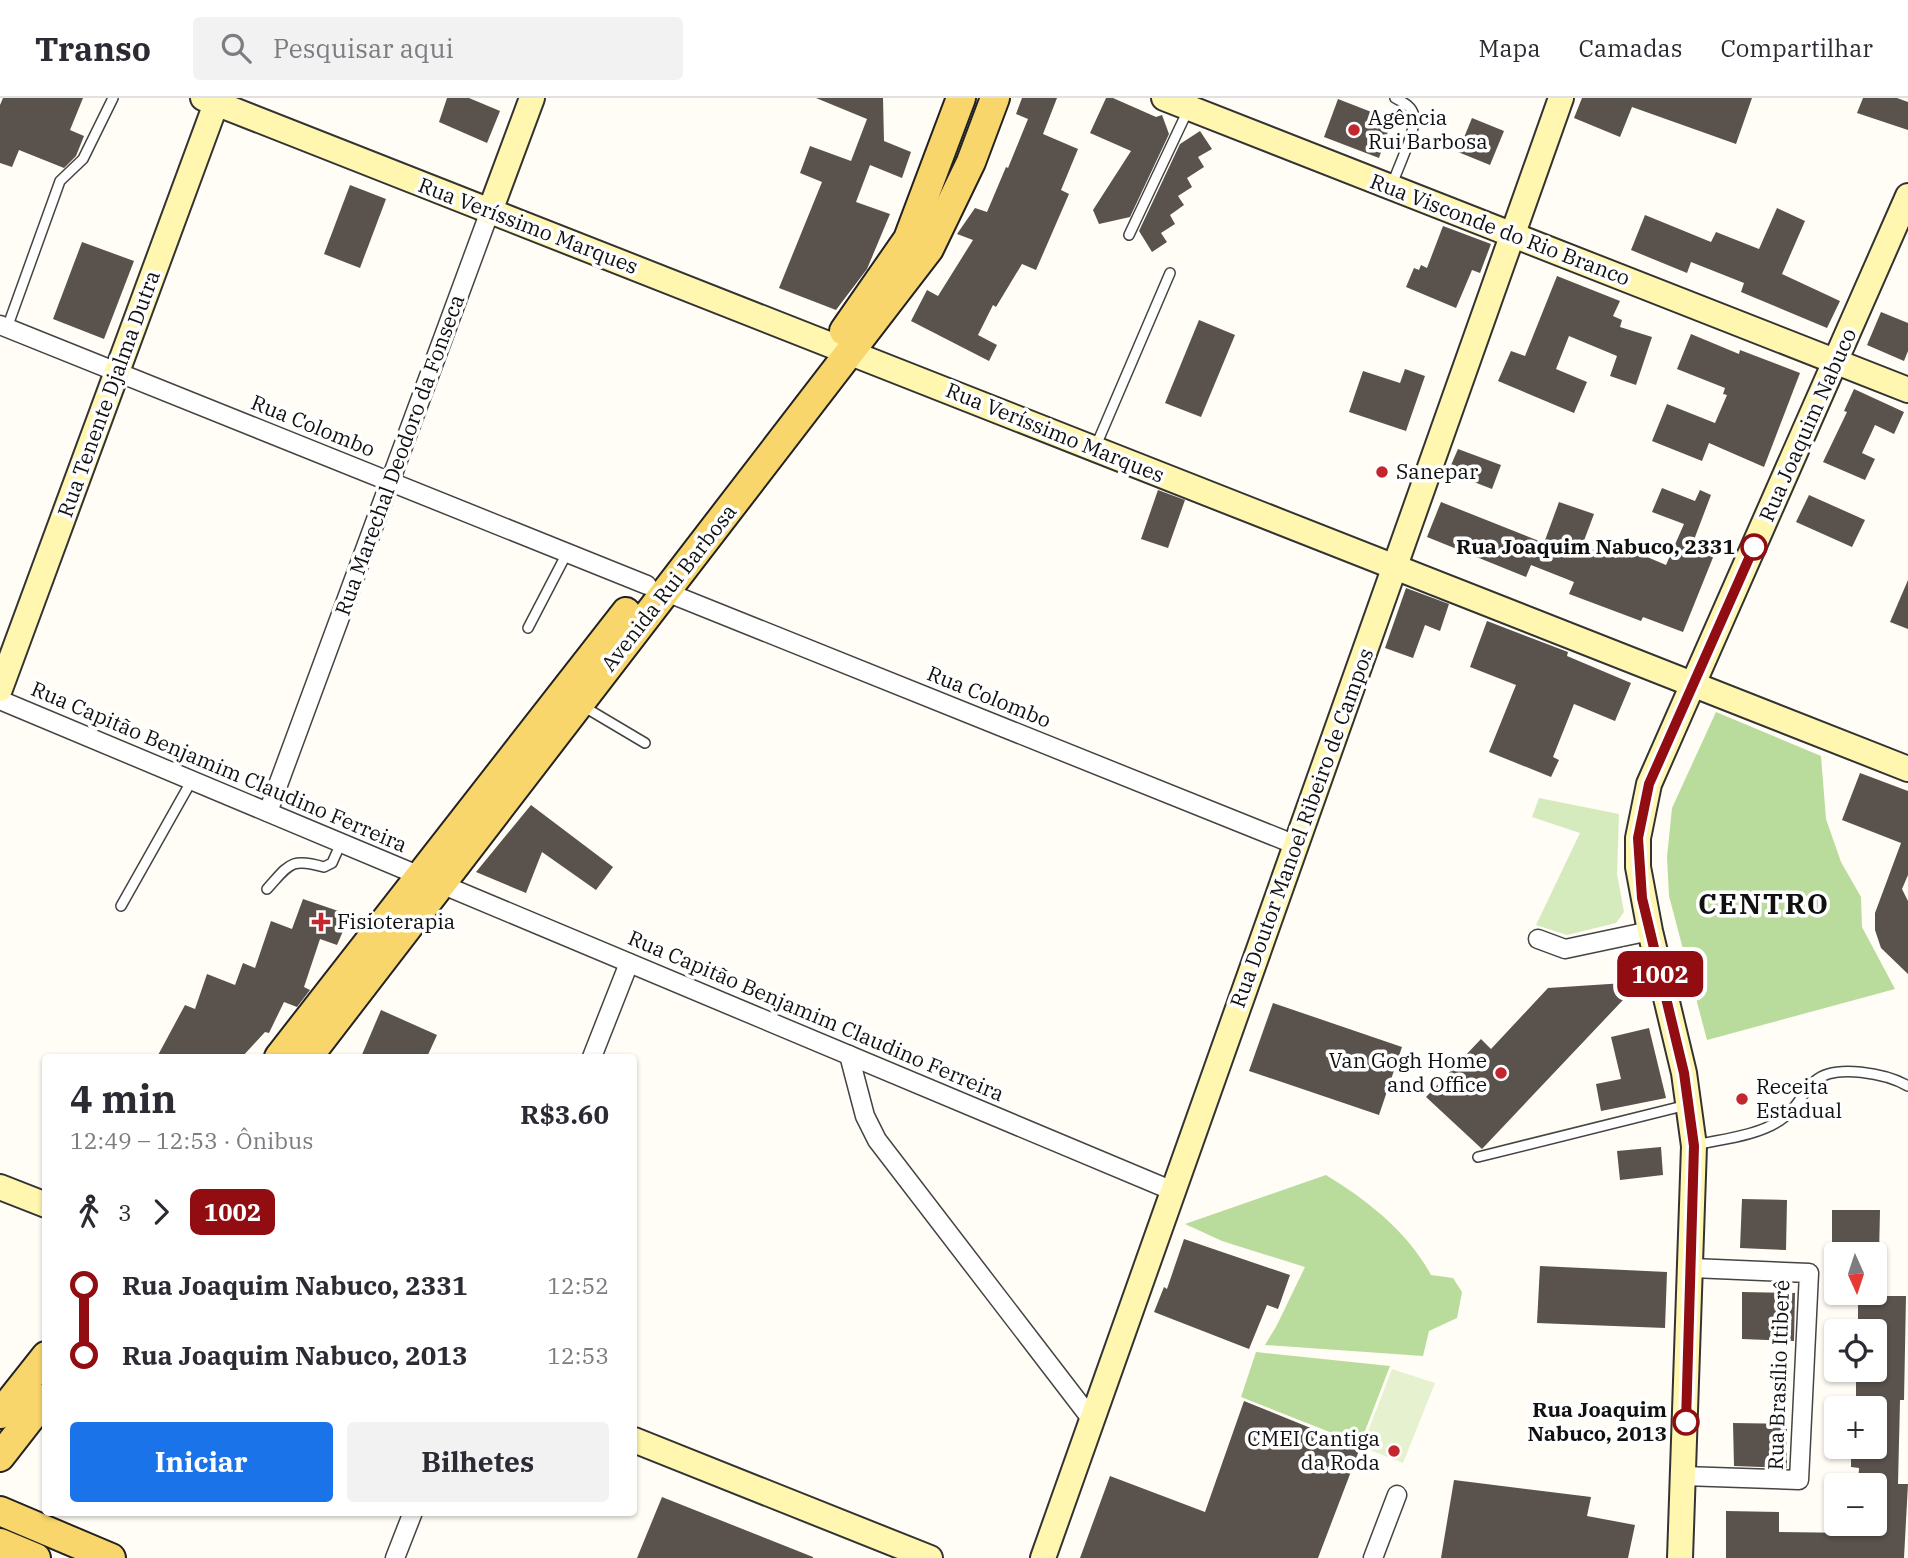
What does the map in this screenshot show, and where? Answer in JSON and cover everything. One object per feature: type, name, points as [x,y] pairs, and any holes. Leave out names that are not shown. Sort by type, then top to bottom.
[{"type":"main road","name":"Rua Marechal Deodoro da Fonseca","points":[[490,211],[532,98]]},
{"type":"main road","name":"Avenida Rui Barbosa","points":[[842,349],[908,239],[961,98]]},
{"type":"main road","name":"Avenida Rui Barbosa","points":[[310,1054],[431,880],[842,349],[929,249],[971,162],[995,98]]},
{"type":"main road","name":"Rua Visconde do Rio Branco","points":[[1164,98],[1908,390]]},
{"type":"main road","name":"Rua Doutor Manoel Ribeiro de Campos","points":[[1043,1558],[1561,98]]},
{"type":"main road","name":"Rua Veríssimo Marques","points":[[212,100],[1908,769]]},
{"type":"main road","name":"Rua Tenente Djalma Dutra","points":[[0,690],[117,372],[212,100]]},
{"type":"main road","name":"Rua Joaquim Nabuco","points":[[1679,1558],[1692,1268],[1694,1146],[1690,1104],[1650,932],[1638,867],[1642,810],[1649,784],[1908,196]]},
{"type":"main road","name":"Avenida Rui Barbosa","points":[[282,1054],[579,704],[656,589]]},
{"type":"main road","points":[[0,1187],[42,1203]]},
{"type":"main road","points":[[0,1414],[42,1361]]},
{"type":"main road","points":[[0,1457],[42,1403]]},
{"type":"main road","points":[[637,1441],[930,1558]]},
{"type":"main road","points":[[0,1511],[111,1558]]},
{"type":"main road","points":[[0,1543],[36,1558]]},
{"type":"street","name":"Rua Marechal Deodoro da Fonseca","points":[[268,812],[490,211]]},
{"type":"street","name":"Rua Colombo","points":[[4,327],[1296,845]]},
{"type":"street","name":"Rua Capitão Benjamim Claudino Ferreira","points":[[0,700],[1173,1191]]},
{"type":"street","points":[[1538,939],[1565,949],[1650,932]]},
{"type":"street","points":[[593,1054],[629,963]]},
{"type":"street","points":[[849,1055],[865,1116],[877,1140],[1092,1420]]},
{"type":"street","name":"Rua Brasílio Itiberê","points":[[1683,1476],[1799,1480],[1809,1273],[1692,1268]]},
{"type":"street","points":[[1373,1558],[1397,1495]]},
{"type":"street","points":[[395,1558],[411,1516]]},
{"type":"lane","points":[[4,327],[60,181],[83,159],[113,98]]},
{"type":"lane","points":[[1391,187],[1413,126],[1414,115],[1408,105],[1395,98]]},
{"type":"lane","points":[[1129,235],[1189,108]]},
{"type":"lane","points":[[1095,449],[1170,273]]},
{"type":"lane","points":[[528,628],[567,553]]},
{"type":"lane","points":[[579,704],[645,743]]},
{"type":"lane","points":[[121,906],[192,780]]},
{"type":"lane","points":[[267,889],[291,862],[302,861],[324,867],[332,863],[341,843]]},
{"type":"lane","points":[[1694,1146],[1777,1123],[1793,1112],[1802,1096],[1817,1079],[1847,1071],[1893,1077],[1908,1086]]},
{"type":"lane","points":[[1478,1157],[1690,1104]]},
{"type":"green space","points":[[1716,712],[1821,756],[1826,819],[1841,862],[1861,897],[1862,927],[1895,989],[1707,1040],[1669,896],[1667,857],[1672,808]]},
{"type":"green space","points":[[1539,798],[1619,814],[1617,874],[1624,912],[1616,923],[1567,935],[1536,925],[1580,833],[1532,817]]},
{"type":"green space","points":[[1326,1175],[1385,1218],[1411,1245],[1431,1275],[1453,1278],[1462,1292],[1457,1318],[1429,1331],[1423,1356],[1265,1345],[1305,1267],[1222,1241],[1185,1224]]},
{"type":"green space","points":[[1256,1352],[1390,1366],[1360,1444],[1241,1397]]},
{"type":"green space","points":[[1392,1369],[1435,1383],[1403,1463],[1362,1447]]},
{"type":"building","points":[[3,98],[83,98],[70,130],[84,136],[76,156],[64,168],[19,150],[12,167],[0,163],[0,105]]},
{"type":"building","points":[[447,98],[469,98],[500,111],[487,143],[439,122]]},
{"type":"building","points":[[816,98],[883,98],[884,141],[911,152],[902,178],[870,165],[856,202],[890,214],[867,269],[836,310],[779,288],[822,182],[800,173],[810,146],[851,161],[867,119]]},
{"type":"building","points":[[1022,98],[1057,98],[1043,134],[1078,149],[1061,190],[1069,194],[1036,270],[1022,264],[996,307],[993,305],[978,335],[997,345],[989,361],[911,321],[927,290],[938,296],[973,240],[957,234],[975,208],[987,212],[1028,119],[1016,114]]},
{"type":"building","points":[[1106,98],[1113,98],[1156,117],[1162,115],[1169,134],[1130,217],[1099,224],[1093,210],[1131,151],[1090,133]]},
{"type":"building","points":[[1582,98],[1752,98],[1736,144],[1632,107],[1620,137],[1574,118]]},
{"type":"building","points":[[1863,98],[1897,98],[1908,102],[1908,130],[1857,113]]},
{"type":"building","points":[[1338,99],[1392,120],[1379,158],[1324,137]]},
{"type":"building","points":[[1472,118],[1504,131],[1490,165],[1458,152]]},
{"type":"building","points":[[1200,131],[1212,149],[1198,157],[1204,167],[1187,178],[1192,187],[1178,196],[1184,205],[1170,215],[1175,224],[1161,233],[1167,242],[1152,252],[1139,231],[1180,144]]},
{"type":"building","points":[[350,185],[386,199],[360,268],[324,254]]},
{"type":"building","points":[[1777,208],[1805,221],[1782,274],[1840,301],[1827,328],[1741,292],[1744,283],[1691,262],[1687,273],[1631,250],[1645,215],[1711,242],[1716,232],[1759,249]]},
{"type":"building","points":[[1443,226],[1491,244],[1480,273],[1472,270],[1456,308],[1406,287],[1414,268],[1419,270],[1421,265],[1427,268]]},
{"type":"building","points":[[82,242],[134,261],[104,339],[53,319]]},
{"type":"building","points":[[1557,276],[1620,301],[1613,316],[1622,320],[1620,327],[1652,337],[1636,385],[1610,376],[1617,356],[1569,336],[1556,369],[1587,382],[1574,413],[1498,381],[1511,351],[1525,356]]},
{"type":"building","points":[[1881,312],[1908,323],[1908,351],[1904,361],[1867,345]]},
{"type":"building","points":[[1199,320],[1235,335],[1201,417],[1165,403]]},
{"type":"building","points":[[1691,334],[1739,354],[1740,350],[1800,373],[1764,467],[1709,443],[1702,461],[1652,441],[1667,404],[1715,423],[1727,395],[1723,394],[1725,388],[1677,369]]},
{"type":"building","points":[[1405,369],[1425,376],[1406,431],[1349,412],[1363,371],[1400,383]]},
{"type":"building","points":[[1854,389],[1904,412],[1894,434],[1875,425],[1862,453],[1875,459],[1865,480],[1823,462],[1847,412],[1844,411]]},
{"type":"building","points":[[1458,449],[1501,465],[1492,489],[1448,472]]},
{"type":"building","points":[[1662,488],[1695,501],[1700,490],[1711,495],[1692,545],[1714,555],[1683,632],[1643,617],[1641,621],[1569,594],[1574,582],[1531,565],[1526,577],[1427,537],[1441,502],[1544,543],[1559,502],[1594,514],[1582,546],[1616,558],[1621,546],[1666,565],[1684,524],[1652,512]]},
{"type":"building","points":[[1158,490],[1185,500],[1168,548],[1141,539]]},
{"type":"building","points":[[1809,495],[1865,520],[1852,547],[1796,522]]},
{"type":"building","points":[[1908,580],[1908,629],[1890,622]]},
{"type":"building","points":[[1406,588],[1449,604],[1440,631],[1425,625],[1413,658],[1385,648]]},
{"type":"building","points":[[1487,621],[1568,652],[1567,656],[1631,683],[1615,721],[1574,704],[1553,757],[1559,760],[1551,777],[1489,752],[1516,685],[1470,667]]},
{"type":"building","points":[[1860,773],[1908,791],[1908,875],[1902,889],[1908,901],[1908,974],[1881,948],[1875,930],[1875,913],[1901,843],[1842,820]]},
{"type":"building","points":[[531,805],[613,867],[596,890],[542,852],[526,893],[476,872]]},
{"type":"building","points":[[303,899],[350,915],[337,945],[320,939],[304,987],[310,990],[297,1007],[284,1002],[269,1033],[265,1032],[245,1054],[159,1054],[185,1005],[195,1009],[207,974],[235,985],[243,963],[255,968],[271,921],[292,929]]},
{"type":"building","name":"Van Gogh Home and Office","points":[[1640,982],[1482,1149],[1426,1097],[1481,1039],[1491,1049],[1548,988]]},
{"type":"building","points":[[1273,1003],[1402,1047],[1379,1115],[1249,1071]]},
{"type":"building","points":[[381,1010],[437,1035],[428,1054],[362,1054]]},
{"type":"building","points":[[1649,1028],[1666,1098],[1601,1111],[1596,1084],[1621,1079],[1611,1037]]},
{"type":"building","points":[[1661,1147],[1663,1175],[1620,1180],[1617,1151]]},
{"type":"building","points":[[1742,1199],[1787,1200],[1786,1250],[1740,1248]]},
{"type":"building","points":[[1832,1210],[1880,1210],[1879,1242],[1832,1242]]},
{"type":"building","points":[[1184,1239],[1290,1275],[1278,1309],[1267,1305],[1249,1349],[1154,1312],[1164,1287],[1167,1289]]},
{"type":"building","points":[[1540,1266],[1667,1272],[1665,1328],[1537,1323]]},
{"type":"building","points":[[1742,1292],[1795,1293],[1794,1341],[1742,1339]]},
{"type":"building","points":[[1887,1296],[1906,1296],[1904,1400],[1900,1400],[1898,1484],[1908,1484],[1904,1558],[1726,1558],[1726,1511],[1779,1512],[1779,1532],[1824,1533],[1824,1536],[1887,1536],[1887,1473],[1859,1473],[1859,1468],[1851,1467],[1851,1459],[1887,1459],[1887,1396],[1856,1396],[1856,1382],[1887,1382],[1887,1319],[1858,1319],[1858,1306],[1886,1306]]},
{"type":"building","points":[[1244,1401],[1360,1448],[1318,1558],[1080,1558],[1110,1476],[1205,1512]]},
{"type":"building","points":[[1733,1423],[1787,1424],[1787,1468],[1734,1466]]},
{"type":"building","points":[[1454,1480],[1591,1497],[1587,1516],[1635,1525],[1628,1558],[1441,1558]]},
{"type":"building","points":[[662,1497],[813,1557],[813,1558],[637,1558]]},
{"type":"bus line","name":"1002","points":[[1686,1422],[1694,1146],[1684,1073],[1642,898],[1638,838],[1649,784],[1754,547]]},
{"type":"place","name":"Agência Rui Barbosa","points":[[1354,130]]},
{"type":"place","name":"Sanepar","points":[[1382,472]]},
{"type":"place","name":"Rua Joaquim Nabuco, 2331","points":[[1754,547]]},
{"type":"place","name":"Fisioterapia","points":[[321,922]]},
{"type":"place","name":"Van Gogh Home and Office","points":[[1501,1073]]},
{"type":"place","name":"Receita Estadual","points":[[1742,1099]]},
{"type":"place","name":"Rua Joaquim Nabuco, 2013","points":[[1686,1422]]},
{"type":"place","name":"CMEI Cantiga da Roda","points":[[1394,1451]]},
{"type":"district","name":"CENTRO","points":[[1764,904]]}]
